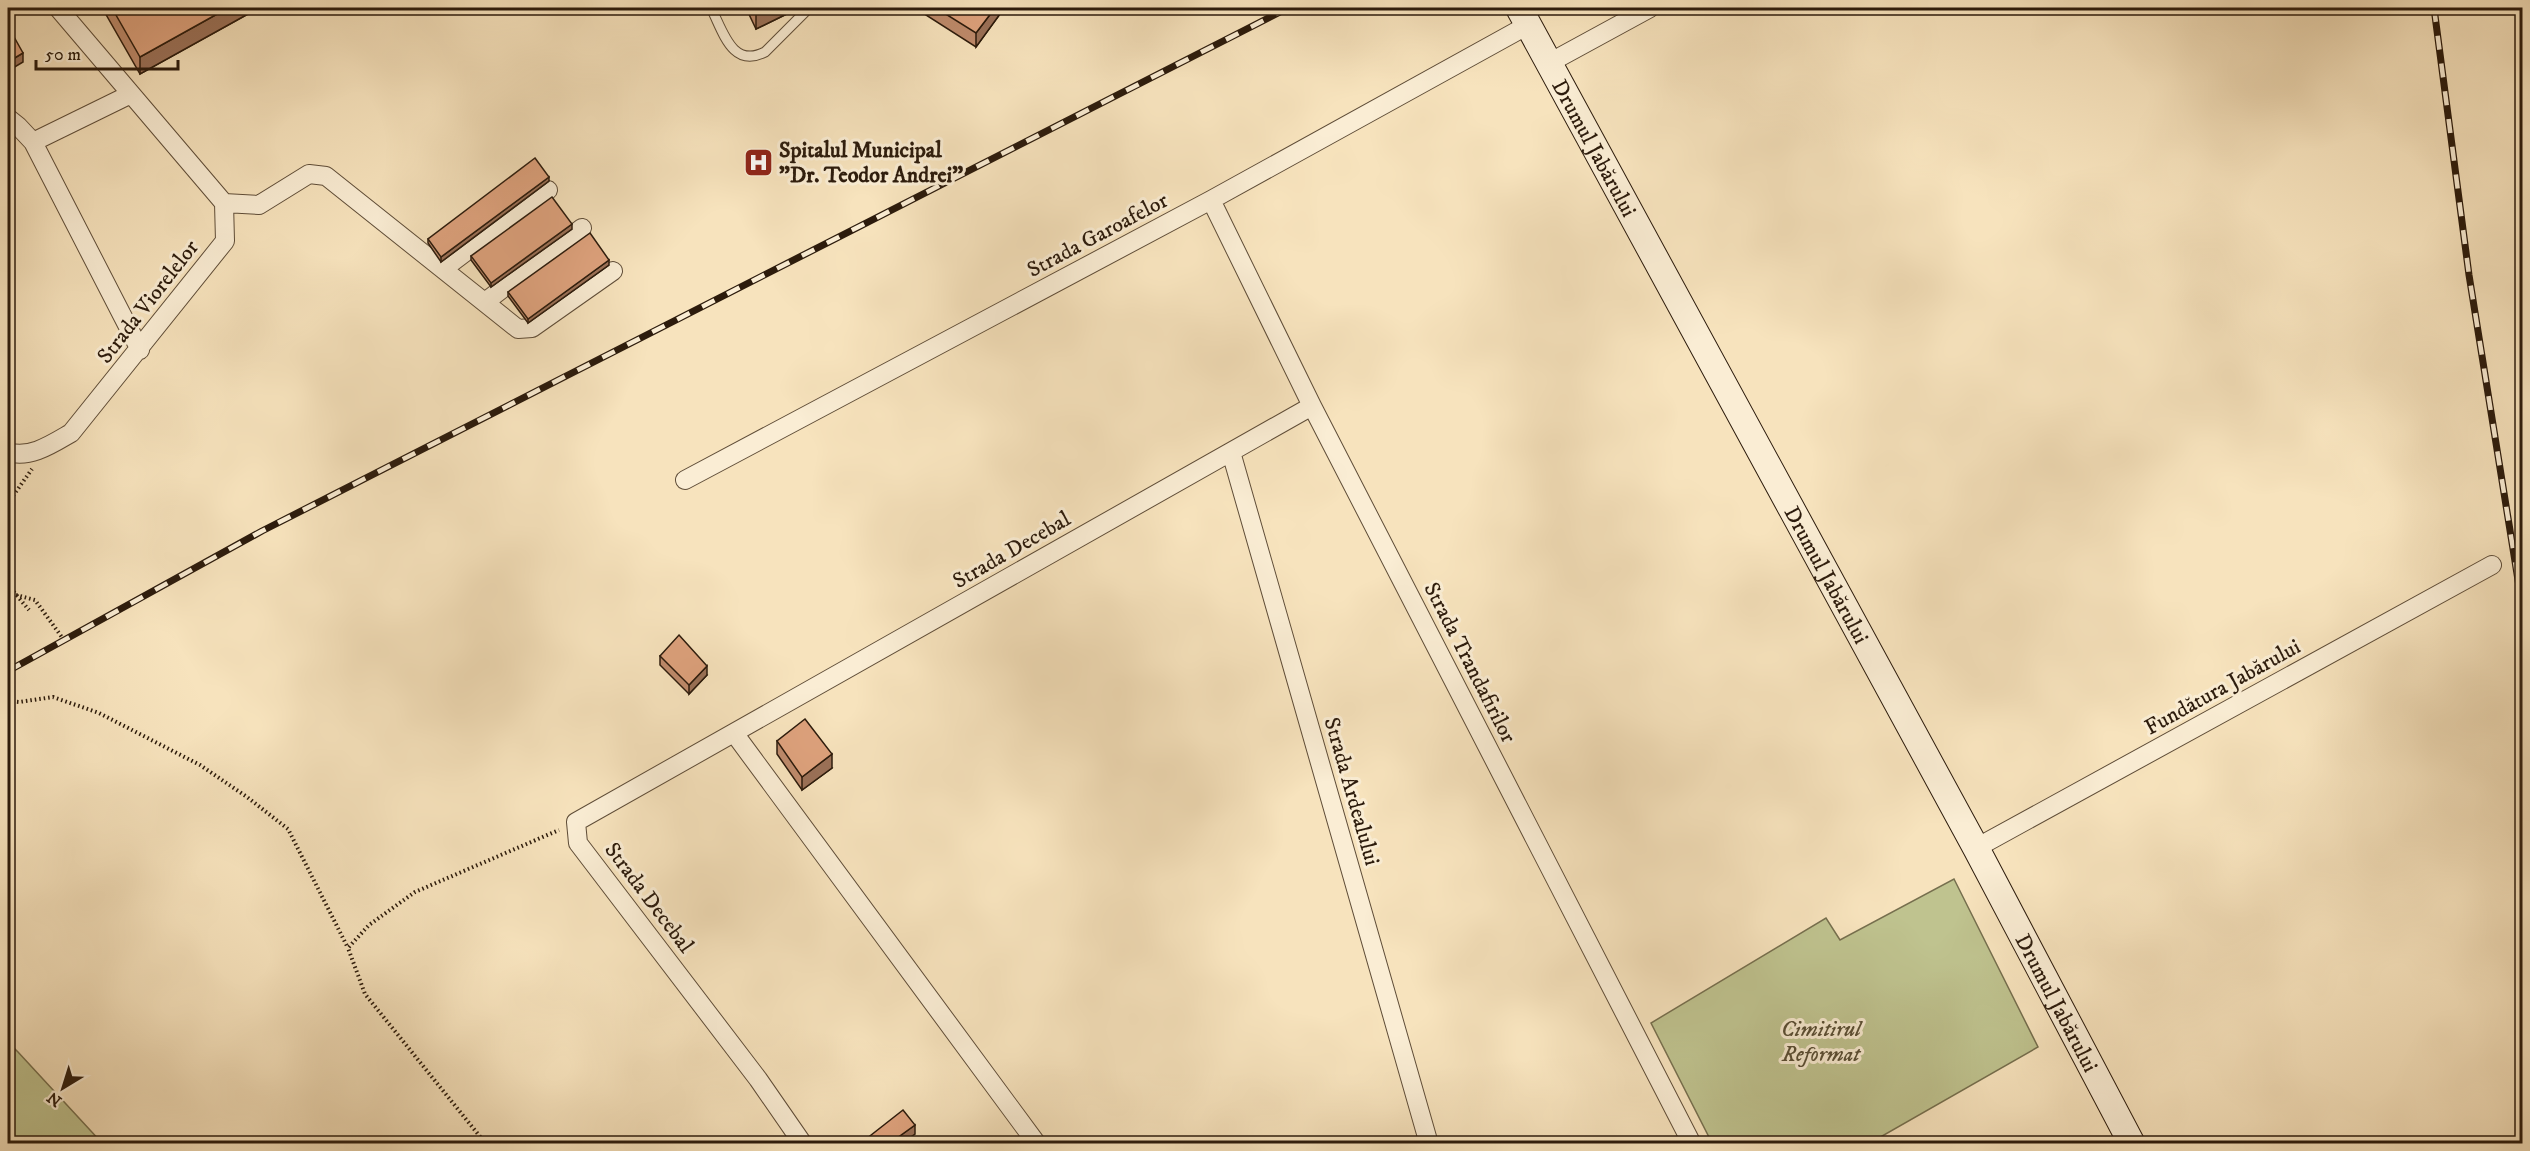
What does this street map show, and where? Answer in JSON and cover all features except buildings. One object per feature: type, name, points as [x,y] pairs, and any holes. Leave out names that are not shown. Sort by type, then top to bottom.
[{"type":"main road","name":"Drumul Jabărului","points":[[1524,16],[1976,848],[2132,1143]]},
{"type":"street","points":[[58,8],[224,203],[259,205],[309,174],[326,176],[518,329],[532,328],[613,271]]},
{"type":"street","points":[[1549,63],[1650,8]]},
{"type":"street","name":"Strada Garoafelor","points":[[685,480],[1212,200],[1524,16]]},
{"type":"street","points":[[33,142],[131,94]]},
{"type":"street","points":[[8,118],[33,142],[140,350]]},
{"type":"street","points":[[443,269],[548,190]]},
{"type":"street","name":"Strada Trandafirilor","points":[[1212,200],[1312,406],[1692,1143]]},
{"type":"street","name":"Strada Viorelelor","points":[[12,453],[45,448],[71,433],[140,350],[225,241],[224,203]]},
{"type":"street","points":[[485,302],[582,228]]},
{"type":"street","name":"Strada Decebal","points":[[803,1143],[758,1079],[578,843],[576,822],[1312,406]]},
{"type":"street","name":"Strada Ardealului","points":[[1231,452],[1429,1143]]},
{"type":"street","name":"Fundătura Jabărului","points":[[1976,848],[2492,565]]},
{"type":"street","points":[[734,733],[1037,1143]]},
{"type":"lane","points":[[711,8],[729,44],[735,52],[745,57],[755,57],[765,52],[809,8]]},
{"type":"path","points":[[8,503],[45,448]]},
{"type":"path","points":[[8,585],[28,610]]},
{"type":"path","points":[[16,595],[35,600],[64,640]]},
{"type":"path","points":[[8,701],[19,702],[53,697],[99,713],[200,765],[288,829],[348,948],[365,994],[486,1143]]},
{"type":"path","points":[[348,948],[369,925],[415,892],[576,822]]},
{"type":"green space","name":"Cimitirul Reformat","points":[[1954,879],[2038,1047],[1870,1143],[1712,1143],[1651,1023],[1826,918],[1840,940]]},
{"type":"green space","points":[[8,1042],[18,1052],[102,1143],[8,1143]]},
{"type":"railway","points":[[8,671],[262,531],[1288,8]]},
{"type":"railway","points":[[2434,8],[2469,275],[2522,605]]},
{"type":"place","name":"Spitalul Municipal \"Dr. Teodor Andrei\"","points":[[758,162]]}]
